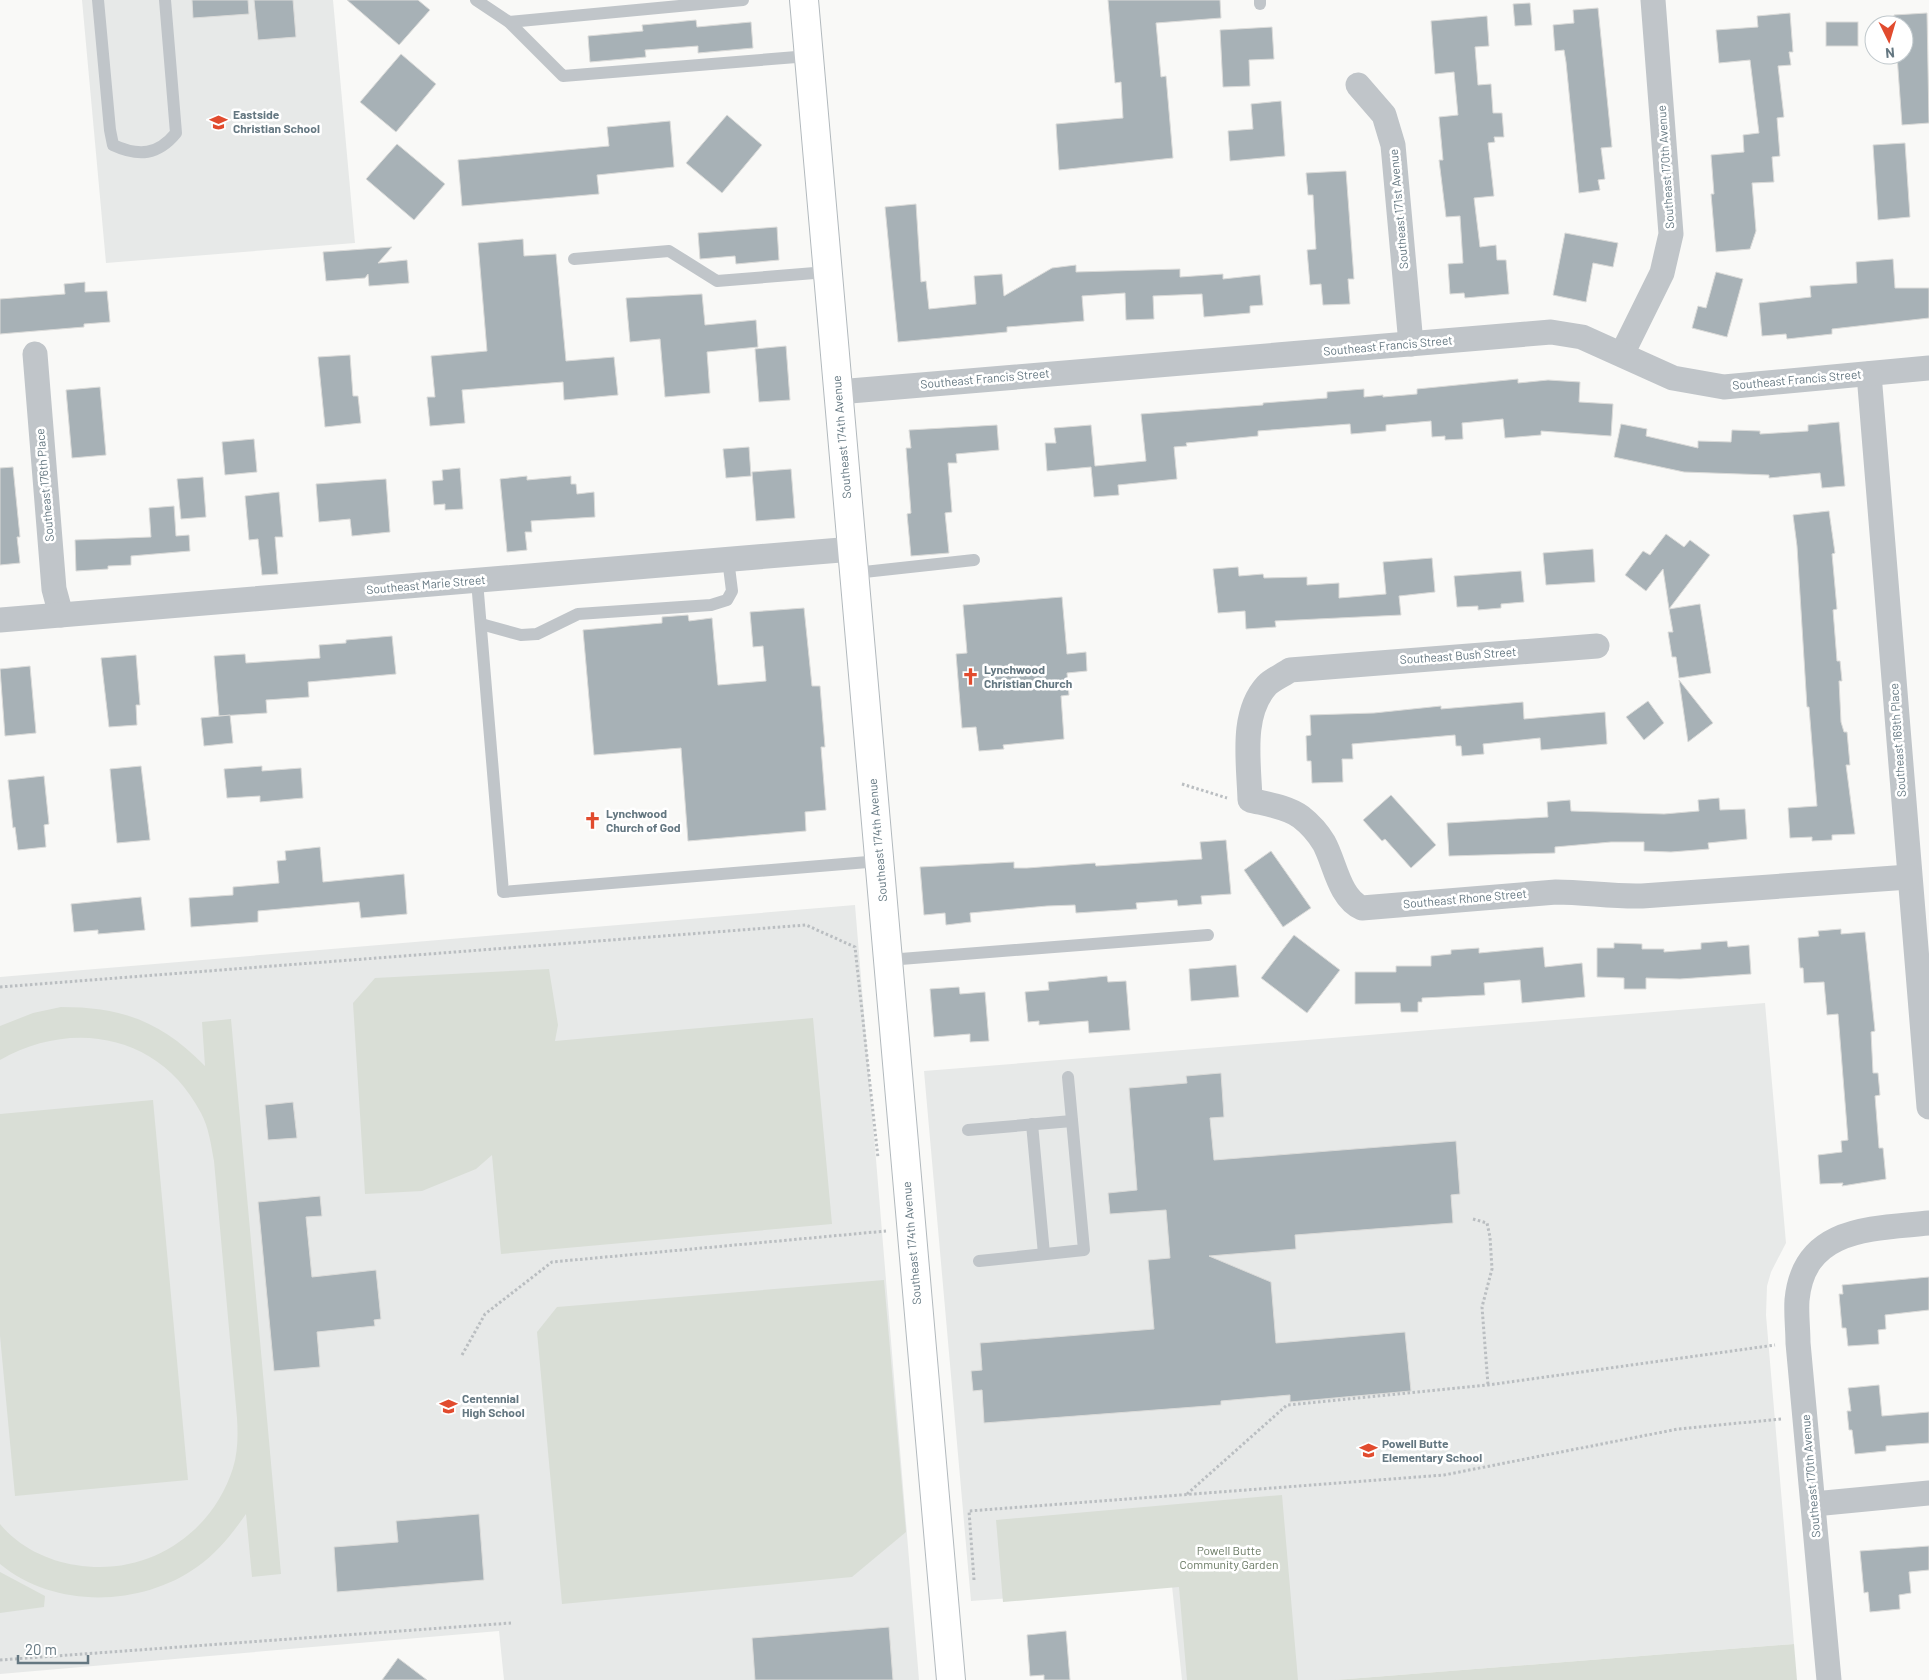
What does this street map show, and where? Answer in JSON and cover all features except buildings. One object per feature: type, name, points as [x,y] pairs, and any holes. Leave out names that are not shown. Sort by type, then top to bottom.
[{"type":"street","name":"Southeast 174th Avenue","points":[[804,0],[888,960],[898,1229],[951,1680]]},
{"type":"street","name":"Southeast 170th Avenue","points":[[1622,354],[1662,273],[1670,234],[1653,0]]},
{"type":"street","name":"Southeast 171st Avenue","points":[[1358,85],[1384,115],[1394,145],[1411,344]]},
{"type":"street","name":"Southeast Francis Street","points":[[838,392],[1551,332],[1582,337],[1673,378],[1724,387],[1929,368]]},
{"type":"street","name":"Southeast 176th Place","points":[[35,354],[54,589],[62,615]]},
{"type":"street","name":"Southeast 169th Place","points":[[1869,374],[1908,877],[1929,1107]]},
{"type":"street","name":"Southeast Marie Street","points":[[0,620],[728,559],[854,561]]},
{"type":"street","name":"Southeast Bush Street","points":[[1250,800],[1249,732],[1253,706],[1268,684],[1290,670],[1597,646]]},
{"type":"street","name":"Southeast Rhone Street","points":[[1250,800],[1299,816],[1311,826],[1324,843],[1342,885],[1355,905],[1362,908],[1556,892],[1579,892],[1612,897],[1642,896],[1908,877]]},
{"type":"street","name":"Southeast 170th Avenue","points":[[1829,1680],[1798,1343],[1797,1299],[1805,1272],[1814,1255],[1835,1240],[1859,1230],[1929,1224]]},
{"type":"street","points":[[1814,1504],[1929,1493]]},
{"type":"lane","points":[[98,0],[113,145],[129,152],[152,151],[166,145],[176,133],[165,0]]},
{"type":"lane","points":[[476,0],[508,22],[563,76],[809,56]]},
{"type":"lane","points":[[508,22],[743,0]]},
{"type":"lane","points":[[574,259],[669,251],[717,281],[827,272]]},
{"type":"lane","points":[[481,624],[521,635],[537,634],[578,614],[711,605],[728,600],[732,591],[728,559]]},
{"type":"lane","points":[[854,561],[974,560]]},
{"type":"lane","points":[[477,580],[503,892],[880,861]]},
{"type":"lane","points":[[888,960],[1208,935]]},
{"type":"lane","points":[[979,1261],[1084,1250],[1068,1077]]},
{"type":"lane","points":[[968,1130],[1072,1120]]},
{"type":"lane","points":[[1032,1124],[1044,1254]]},
{"type":"path","points":[[1182,784],[1230,798],[1250,800]]},
{"type":"path","points":[[0,987],[806,925],[855,946],[878,1162]]},
{"type":"path","points":[[1473,1219],[1487,1223],[1490,1237],[1492,1269],[1482,1307],[1488,1385]]},
{"type":"path","points":[[884,1221],[898,1229]]},
{"type":"path","points":[[462,1355],[485,1314],[552,1262],[898,1229]]},
{"type":"path","points":[[1188,1494],[1287,1405],[1488,1385],[1756,1346],[1798,1343]]},
{"type":"path","points":[[974,1580],[969,1511],[1444,1475],[1678,1430],[1805,1417]]},
{"type":"path","points":[[0,1660],[511,1623]]},
{"type":"shaded area","name":"Eastside Christian School","points":[[82,0],[333,0],[355,243],[106,263]]},
{"type":"shaded area","name":"Centennial High School","points":[[855,905],[919,1680],[504,1680],[499,1631],[0,1674],[0,977]]},
{"type":"shaded area","name":"Powell Butte Elementary School","points":[[1765,1003],[1786,1243],[1771,1272],[1767,1286],[1766,1315],[1794,1644],[1335,1680],[1182,1680],[1172,1586],[971,1601],[924,1071]]},
{"type":"green space","points":[[549,969],[558,1025],[555,1041],[813,1018],[832,1224],[501,1254],[492,1155],[476,1169],[422,1191],[365,1194],[353,1003],[375,978]]},
{"type":"green space","points":[[61,1007],[104,1010],[140,1020],[173,1038],[205,1066],[202,1022],[231,1019],[281,1574],[252,1577],[246,1514],[224,1543],[211,1556],[175,1580],[150,1590],[98,1597],[71,1595],[46,1589],[22,1579],[0,1564],[0,1524],[16,1540],[35,1552],[65,1563],[102,1567],[127,1564],[151,1557],[173,1546],[193,1531],[209,1513],[223,1492],[235,1462],[237,1450],[237,1418],[214,1161],[204,1119],[184,1087],[163,1066],[139,1051],[113,1042],[85,1038],[57,1040],[28,1047],[0,1060],[0,1026],[33,1013]]},
{"type":"green space","points":[[153,1100],[188,1480],[15,1496],[0,1336],[0,1114]]},
{"type":"green space","points":[[884,1280],[906,1532],[852,1577],[562,1604],[537,1332],[557,1307]]},
{"type":"green space","name":"Powell Butte Community Garden","points":[[1282,1495],[1298,1680],[1187,1680],[1179,1587],[1003,1602],[996,1520]]},
{"type":"green space","points":[[0,1572],[45,1596],[44,1607],[0,1613]]},
{"type":"green space","points":[[1794,1644],[1797,1680],[1335,1680]]},
{"type":"place","name":"Eastside Christian School","points":[[219,122]]},
{"type":"place","name":"Lynchwood Christian Church","points":[[970,677]]},
{"type":"place","name":"Lynchwood Church of God","points":[[592,821]]},
{"type":"place","name":"Centennial High School","points":[[448,1406]]},
{"type":"place","name":"Powell Butte Elementary School","points":[[1368,1451]]}]
